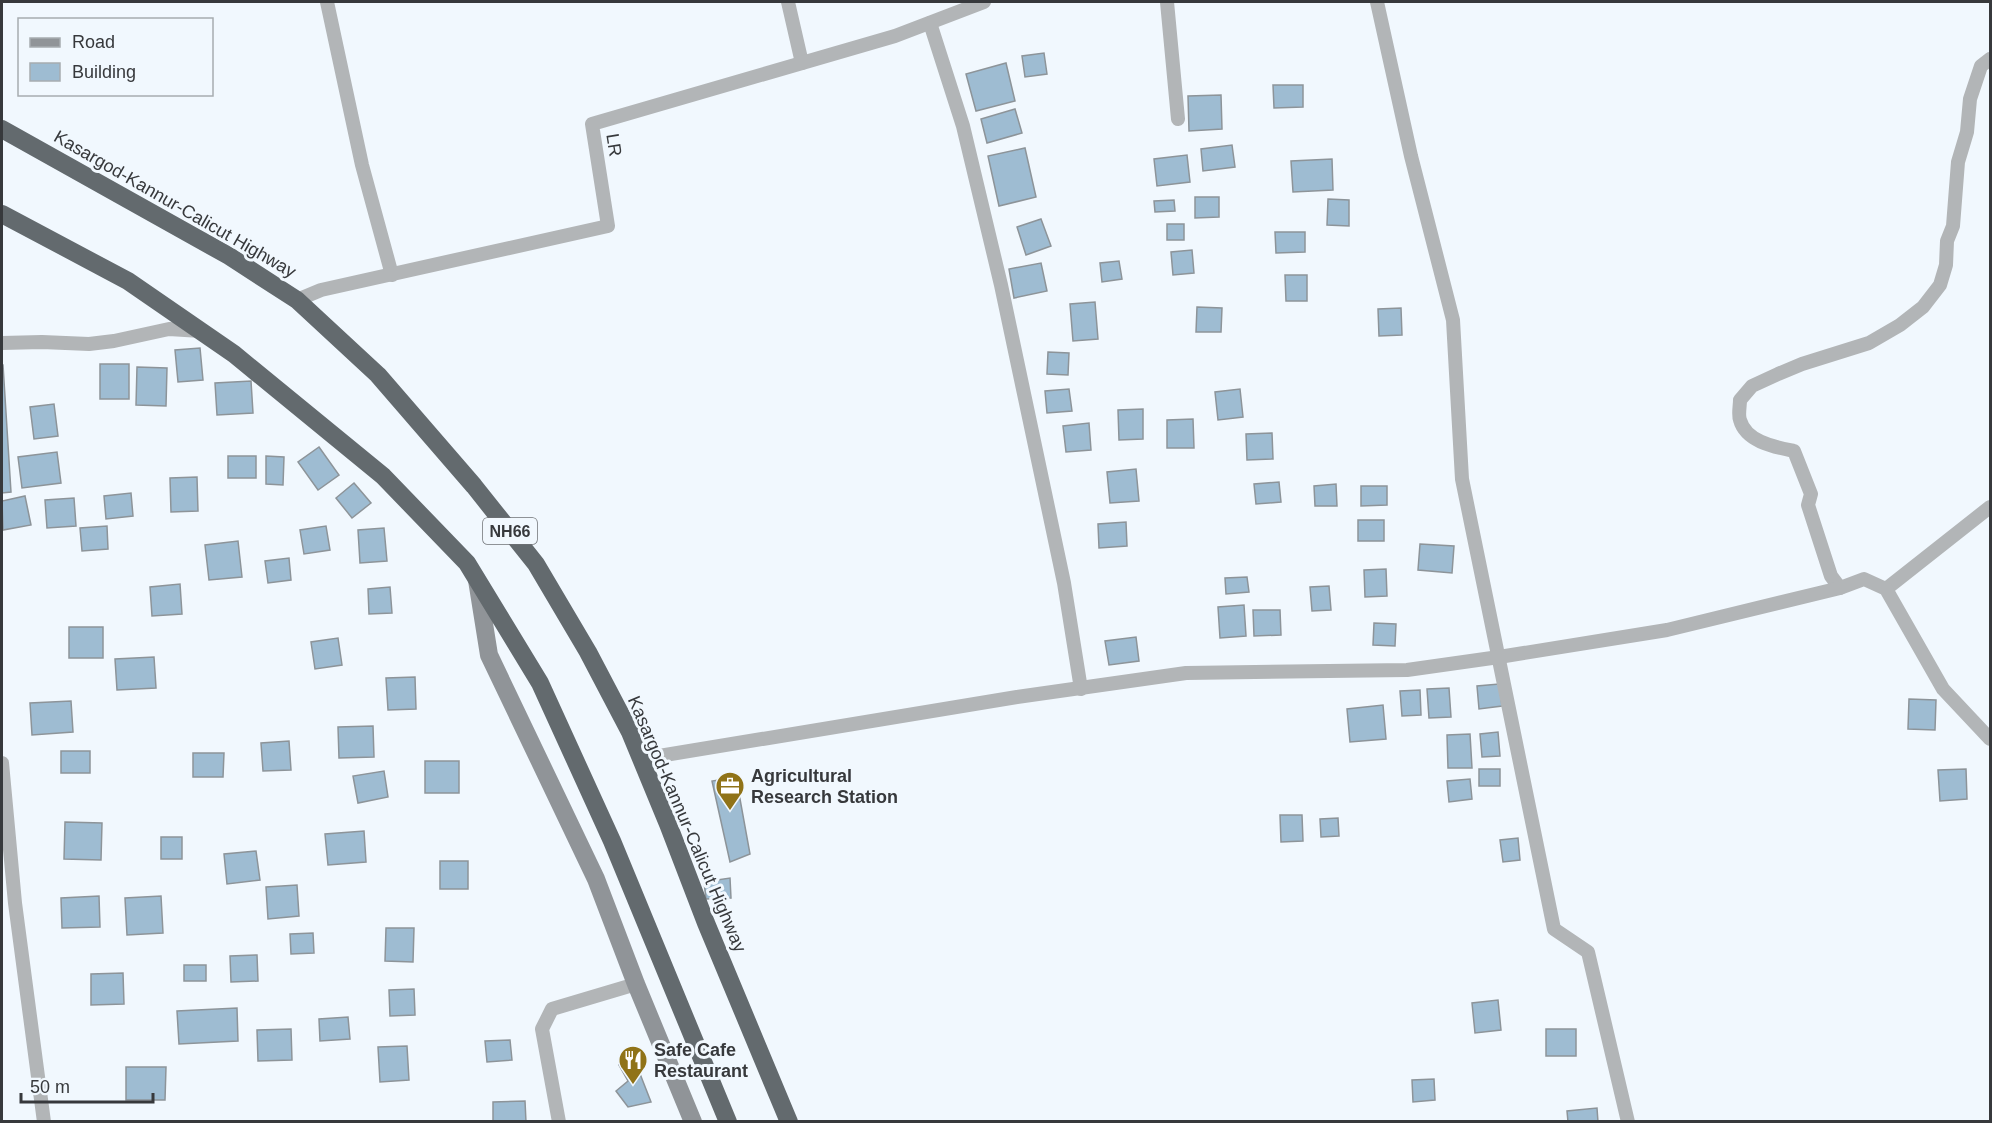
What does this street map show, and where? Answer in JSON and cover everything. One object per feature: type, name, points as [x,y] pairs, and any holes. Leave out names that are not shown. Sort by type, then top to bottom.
[{"type":"highway","name":"Kasargod-Kannur-Calicut Highway","points":[[2,129],[219,250],[297,300],[378,375],[474,486],[536,564],[588,652],[630,732],[789,1122]]},
{"type":"highway","name":"NH66","points":[[2,214],[128,281],[234,354],[383,476],[467,563],[540,683],[612,841],[728,1122]]},
{"type":"street","points":[[327,2],[362,165],[392,275]]},
{"type":"street","points":[[788,2],[802,63]]},
{"type":"street","name":"LR","points":[[297,300],[321,290],[608,226],[592,124],[896,36],[984,2]]},
{"type":"street","points":[[1167,2],[1178,119]]},
{"type":"street","points":[[1377,2],[1411,156],[1453,320],[1462,478],[1554,929],[1588,952],[1628,1122]]},
{"type":"street","points":[[930,22],[963,126],[1001,285],[1064,583],[1082,689]]},
{"type":"street","points":[[1840,588],[1831,576],[1808,505],[1811,494],[1794,451],[1775,447],[1751,437],[1740,420],[1740,400],[1752,386],[1802,363],[1869,343],[1900,325],[1923,307],[1940,285],[1946,265],[1947,241],[1953,226],[1958,162],[1967,132],[1970,99],[1981,66],[1990,59]]},
{"type":"street","points":[[2,344],[42,342],[89,344],[169,329],[201,331]]},
{"type":"street","points":[[1886,589],[1990,507]]},
{"type":"street","points":[[641,759],[1017,697],[1186,673],[1407,670],[1498,657],[1667,630],[1840,588],[1864,579],[1886,589],[1943,689],[1990,739]]},
{"type":"street","points":[[477,580],[489,655],[596,879],[693,1122]]},
{"type":"street","points":[[2,764],[15,903],[44,1122]]},
{"type":"street","points":[[2,898],[15,903]]},
{"type":"street","points":[[559,1122],[542,1029],[552,1010],[636,984]]},
{"type":"building","points":[[1044,53],[1047,74],[1025,77],[1022,56]]},
{"type":"building","points":[[1006,63],[1015,101],[976,111],[966,74]]},
{"type":"building","points":[[1273,85],[1303,85],[1303,107],[1274,108]]},
{"type":"building","points":[[1221,95],[1222,129],[1189,131],[1188,96]]},
{"type":"building","points":[[1015,109],[1022,133],[987,143],[981,119]]},
{"type":"building","points":[[1232,145],[1235,167],[1203,171],[1201,149]]},
{"type":"building","points":[[1025,148],[1036,197],[999,206],[988,156]]},
{"type":"building","points":[[1187,155],[1190,182],[1157,186],[1154,159]]},
{"type":"building","points":[[1332,159],[1333,190],[1293,192],[1291,161]]},
{"type":"building","points":[[1195,197],[1219,197],[1219,217],[1195,218]]},
{"type":"building","points":[[1328,199],[1349,200],[1349,226],[1327,225]]},
{"type":"building","points":[[1174,200],[1175,211],[1155,212],[1154,201]]},
{"type":"building","points":[[1041,219],[1051,246],[1026,255],[1017,227]]},
{"type":"building","points":[[1167,224],[1184,224],[1184,240],[1167,240]]},
{"type":"building","points":[[1275,232],[1305,232],[1305,252],[1276,253]]},
{"type":"building","points":[[1192,250],[1194,273],[1173,275],[1171,252]]},
{"type":"building","points":[[1119,261],[1122,279],[1102,282],[1100,263]]},
{"type":"building","points":[[1041,263],[1047,291],[1014,298],[1009,269]]},
{"type":"building","points":[[1285,275],[1307,275],[1307,301],[1286,301]]},
{"type":"building","points":[[1095,302],[1098,339],[1073,341],[1070,304]]},
{"type":"building","points":[[1197,307],[1222,308],[1221,332],[1196,332]]},
{"type":"building","points":[[1401,308],[1402,335],[1379,336],[1378,309]]},
{"type":"building","points":[[200,348],[203,380],[178,382],[175,350]]},
{"type":"building","points":[[1048,352],[1069,353],[1068,375],[1047,374]]},
{"type":"building","points":[[100,364],[129,364],[129,399],[100,399]]},
{"type":"building","points":[[2,365],[11,492],[2,493]]},
{"type":"building","points":[[137,367],[167,368],[166,406],[136,405]]},
{"type":"building","points":[[251,381],[253,413],[217,415],[215,383]]},
{"type":"building","points":[[1069,389],[1072,411],[1047,413],[1045,391]]},
{"type":"building","points":[[1240,389],[1243,417],[1218,420],[1215,392]]},
{"type":"building","points":[[54,404],[58,436],[34,439],[30,407]]},
{"type":"building","points":[[1143,409],[1143,439],[1119,440],[1118,410]]},
{"type":"building","points":[[1193,419],[1194,448],[1167,448],[1167,420]]},
{"type":"building","points":[[1089,423],[1091,450],[1066,452],[1063,426]]},
{"type":"building","points":[[1272,433],[1273,459],[1247,460],[1246,434]]},
{"type":"building","points":[[319,447],[339,475],[318,490],[298,462]]},
{"type":"building","points":[[57,452],[61,483],[22,488],[18,457]]},
{"type":"building","points":[[228,456],[256,456],[256,478],[228,478]]},
{"type":"building","points":[[266,456],[284,457],[283,485],[266,484]]},
{"type":"building","points":[[1136,469],[1139,501],[1110,503],[1107,472]]},
{"type":"building","points":[[197,477],[198,511],[171,512],[170,478]]},
{"type":"building","points":[[1279,482],[1281,502],[1256,504],[1254,484]]},
{"type":"building","points":[[354,483],[371,503],[352,518],[336,498]]},
{"type":"building","points":[[1336,484],[1337,506],[1315,506],[1314,486]]},
{"type":"building","points":[[1361,486],[1387,486],[1387,505],[1361,506]]},
{"type":"building","points":[[131,493],[133,516],[106,519],[104,496]]},
{"type":"building","points":[[25,496],[31,525],[3,530],[2,501]]},
{"type":"building","points":[[74,498],[76,526],[47,528],[45,500]]},
{"type":"building","points":[[1358,520],[1384,520],[1384,541],[1358,541]]},
{"type":"building","points":[[1126,522],[1127,546],[1099,548],[1098,524]]},
{"type":"building","points":[[107,526],[108,549],[82,551],[80,528]]},
{"type":"building","points":[[326,526],[330,550],[304,554],[300,530]]},
{"type":"building","points":[[384,528],[387,561],[360,563],[358,530]]},
{"type":"building","points":[[238,541],[242,577],[209,580],[205,545]]},
{"type":"building","points":[[1420,544],[1454,546],[1452,573],[1418,570]]},
{"type":"building","points":[[289,558],[291,580],[268,583],[265,561]]},
{"type":"building","points":[[1386,569],[1387,596],[1365,597],[1364,570]]},
{"type":"building","points":[[1247,577],[1249,592],[1226,594],[1225,578]]},
{"type":"building","points":[[180,584],[182,614],[152,616],[150,587]]},
{"type":"building","points":[[1329,586],[1331,610],[1312,611],[1310,587]]},
{"type":"building","points":[[390,587],[392,613],[369,614],[368,589]]},
{"type":"building","points":[[1244,605],[1246,636],[1220,638],[1218,607]]},
{"type":"building","points":[[1253,610],[1280,610],[1281,635],[1254,636]]},
{"type":"building","points":[[1374,623],[1396,624],[1395,646],[1373,645]]},
{"type":"building","points":[[69,627],[103,627],[103,658],[69,658]]},
{"type":"building","points":[[1136,637],[1139,661],[1109,665],[1105,641]]},
{"type":"building","points":[[338,638],[342,665],[315,669],[311,642]]},
{"type":"building","points":[[154,657],[156,688],[117,690],[115,659]]},
{"type":"building","points":[[415,677],[416,709],[388,710],[386,678]]},
{"type":"building","points":[[1499,684],[1502,706],[1479,709],[1477,686]]},
{"type":"building","points":[[1449,688],[1451,717],[1429,718],[1427,689]]},
{"type":"building","points":[[1420,690],[1421,715],[1402,716],[1400,691]]},
{"type":"building","points":[[1909,699],[1936,700],[1935,730],[1908,729]]},
{"type":"building","points":[[71,701],[73,732],[32,735],[30,703]]},
{"type":"building","points":[[1383,705],[1386,739],[1350,742],[1347,709]]},
{"type":"building","points":[[373,726],[374,757],[339,758],[338,727]]},
{"type":"building","points":[[1498,732],[1500,756],[1482,757],[1480,734]]},
{"type":"building","points":[[1470,734],[1472,768],[1448,768],[1447,735]]},
{"type":"building","points":[[289,741],[291,770],[263,771],[261,743]]},
{"type":"building","points":[[61,751],[90,751],[90,773],[61,773]]},
{"type":"building","points":[[193,753],[224,753],[223,777],[193,777]]},
{"type":"building","points":[[425,761],[459,761],[459,793],[425,793]]},
{"type":"building","points":[[1479,769],[1500,769],[1500,786],[1479,786]]},
{"type":"building","points":[[1966,769],[1967,799],[1940,801],[1938,770]]},
{"type":"building","points":[[384,771],[388,797],[358,803],[353,776]]},
{"type":"building","name":"Agricultural Research Station","points":[[736,777],[750,854],[730,862],[712,781]]},
{"type":"building","points":[[1470,779],[1472,799],[1449,802],[1447,781]]},
{"type":"building","points":[[1280,815],[1302,815],[1303,841],[1281,842]]},
{"type":"building","points":[[1338,818],[1339,836],[1321,837],[1320,819]]},
{"type":"building","points":[[65,822],[102,823],[101,860],[64,859]]},
{"type":"building","points":[[364,831],[366,862],[328,865],[325,834]]},
{"type":"building","points":[[161,837],[182,837],[182,859],[161,859]]},
{"type":"building","points":[[1518,838],[1520,860],[1503,862],[1500,840]]},
{"type":"building","points":[[256,851],[260,880],[227,884],[224,854]]},
{"type":"building","points":[[440,861],[468,861],[468,889],[440,889]]},
{"type":"building","points":[[730,878],[731,898],[706,899],[704,882]]},
{"type":"building","points":[[297,885],[299,916],[268,919],[266,887]]},
{"type":"building","points":[[99,896],[100,927],[62,928],[61,898]]},
{"type":"building","points":[[161,896],[163,933],[127,935],[125,898]]},
{"type":"building","points":[[386,928],[414,928],[413,962],[385,961]]},
{"type":"building","points":[[313,933],[314,953],[291,954],[290,934]]},
{"type":"building","points":[[257,955],[258,981],[231,982],[230,956]]},
{"type":"building","points":[[184,965],[206,965],[206,981],[184,981]]},
{"type":"building","points":[[123,973],[124,1004],[91,1005],[91,974]]},
{"type":"building","points":[[414,989],[415,1015],[390,1016],[389,990]]},
{"type":"building","points":[[1498,1000],[1501,1030],[1475,1033],[1472,1003]]},
{"type":"building","points":[[237,1008],[238,1041],[179,1044],[177,1011]]},
{"type":"building","points":[[348,1017],[350,1039],[320,1041],[319,1019]]},
{"type":"building","points":[[291,1029],[292,1060],[258,1061],[257,1030]]},
{"type":"building","points":[[1546,1029],[1576,1029],[1576,1056],[1546,1056]]},
{"type":"building","points":[[510,1040],[512,1060],[487,1062],[485,1041]]},
{"type":"building","points":[[407,1046],[409,1080],[380,1082],[378,1047]]},
{"type":"building","name":"Safe Cafe Restaurant","points":[[635,1061],[651,1102],[628,1107],[616,1091],[628,1081],[619,1065]]},
{"type":"building","points":[[126,1067],[166,1067],[165,1100],[126,1100]]},
{"type":"building","points":[[1434,1079],[1435,1100],[1413,1102],[1412,1080]]},
{"type":"building","points":[[525,1101],[526,1122],[493,1122],[493,1102]]},
{"type":"building","points":[[1597,1108],[1598,1122],[1568,1122],[1567,1111]]},
{"type":"place","name":"Agricultural Research Station","points":[[730,812]]},
{"type":"place","name":"Safe Cafe Restaurant","points":[[633,1086]]}]
